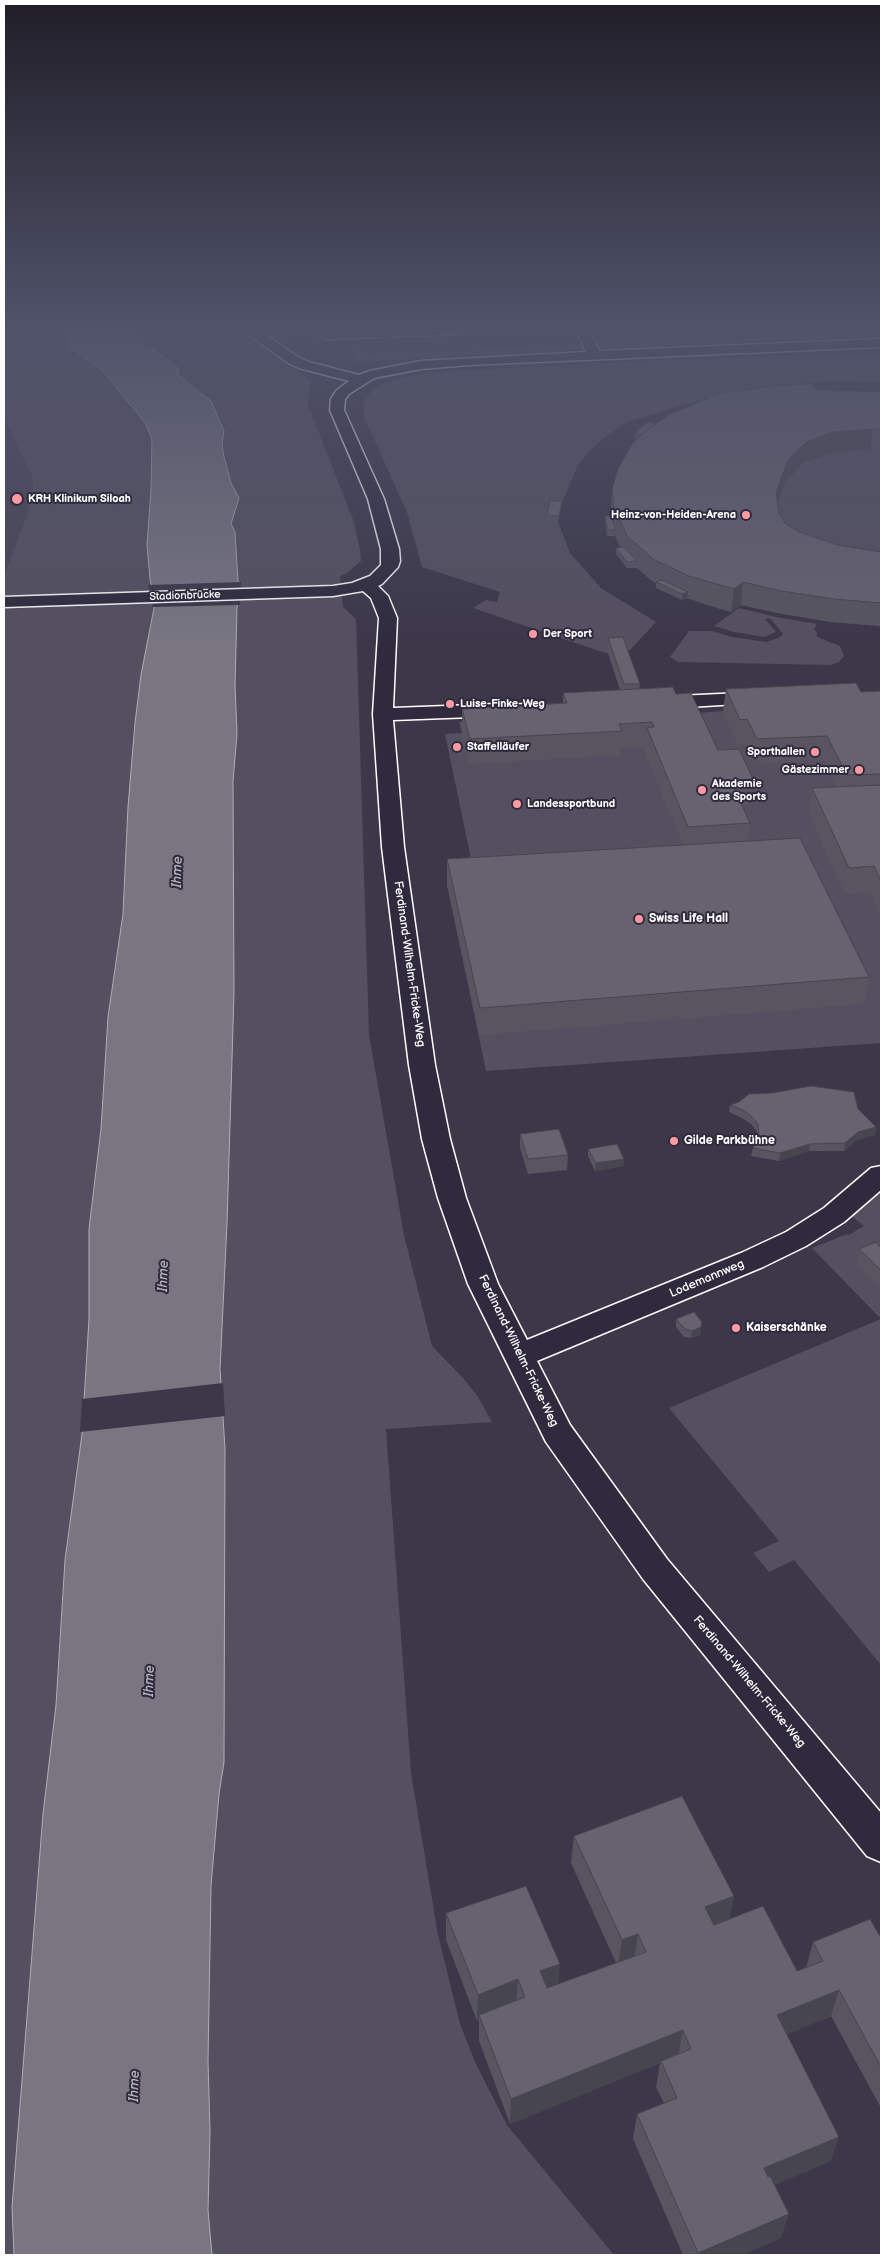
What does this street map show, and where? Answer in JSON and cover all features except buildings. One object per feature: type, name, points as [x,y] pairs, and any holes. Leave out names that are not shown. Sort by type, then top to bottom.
[{"type":"street","points":[[348,435],[376,500],[390,549],[391,560],[383,575],[366,585]]},
{"type":"street","name":"Stadionbrücke","points":[[4,602],[333,591],[366,585]]},
{"type":"street","name":"Ferdinand-Wilhelm-Fricke-Weg","points":[[366,585],[379,596],[388,618],[384,714],[386,769],[393,847],[422,1065],[436,1139],[452,1198],[483,1284],[558,1433],[655,1569],[881,1842]]},
{"type":"street","points":[[642,704],[782,698]]},
{"type":"street","points":[[384,714],[522,708]]},
{"type":"street","name":"Lodemannweg","points":[[518,1356],[742,1264],[796,1239],[834,1215],[881,1174]]},
{"type":"shaded area","name":"KRH Klinikum Siloah","points":[[4,435],[13,435],[32,477],[33,486],[28,512],[4,575]]},
{"type":"shaded area","points":[[13,435],[320,435],[354,522],[361,561],[347,573],[340,576],[343,607],[356,619],[369,1035],[404,1235],[432,1346],[464,1379],[478,1397],[492,1422],[386,1429],[411,1773],[438,1935],[460,2024],[475,2062],[507,2125],[614,2255],[4,2255],[4,575],[28,512],[33,486],[32,477]]},
{"type":"shaded area","points":[[372,435],[607,435],[588,452],[577,467],[561,505],[558,522],[570,553],[601,588],[656,622],[630,650],[608,650],[608,653],[473,608],[486,600],[497,602],[500,592],[422,567],[407,512]]},
{"type":"shaded area","name":"Heinz-von-Heiden-Arena","points":[[817,435],[881,435],[881,626],[831,622],[741,605],[731,612],[687,598],[652,581],[626,558],[612,529],[611,511]]},
{"type":"shaded area","points":[[739,608],[817,624],[814,629],[817,637],[840,646],[844,656],[839,662],[830,665],[678,662],[670,657],[689,631],[712,631],[732,637],[766,642],[783,634],[770,618],[765,619],[776,632],[764,637],[734,632],[714,626]]},
{"type":"shaded area","points":[[846,701],[881,711],[881,1043],[486,1071],[447,885],[476,883],[445,734],[462,733],[459,722],[671,711],[673,715]]},
{"type":"shaded area","points":[[881,1193],[881,1319],[812,1248],[847,1234],[849,1235],[864,1226],[850,1215]]},
{"type":"shaded area","points":[[881,1319],[881,1665],[794,1560],[769,1572],[753,1553],[779,1541],[669,1408]]},
{"type":"water","name":"Ihme","points":[[150,435],[223,435],[222,444],[224,457],[231,483],[239,498],[231,524],[235,532],[239,597],[235,685],[237,734],[233,781],[234,993],[227,1224],[220,1369],[225,1449],[224,1762],[219,1794],[211,1886],[208,2061],[210,2131],[208,2210],[212,2255],[14,2255],[12,2207],[43,1814],[56,1705],[65,1560],[82,1434],[89,1319],[89,1229],[101,1129],[108,1017],[123,914],[128,807],[135,723],[141,675],[155,603],[150,579],[147,545],[152,440]]},
{"type":"pier","points":[[241,582],[240,605],[152,607],[153,603],[148,585]]},
{"type":"pier","points":[[223,1383],[225,1416],[80,1432],[82,1399]]},
{"type":"place","name":"KRH Klinikum Siloah","points":[[17,499]]},
{"type":"place","name":"Heinz-von-Heiden-Arena","points":[[746,515]]},
{"type":"place","name":"Der Sport","points":[[533,634]]},
{"type":"place","name":"Luise-Finke-Weg","points":[[450,704]]},
{"type":"place","name":"Staffelläufer","points":[[457,747]]},
{"type":"place","name":"Sporthallen","points":[[815,752]]},
{"type":"place","name":"Gästezimmer","points":[[859,770]]},
{"type":"place","name":"Akademie des Sports","points":[[702,790]]},
{"type":"place","name":"Landessportbund","points":[[517,804]]},
{"type":"place","name":"Swiss Life Hall","points":[[639,919]]},
{"type":"place","name":"Gilde Parkbühne","points":[[674,1141]]},
{"type":"place","name":"Kaiserschänke","points":[[736,1328]]}]
